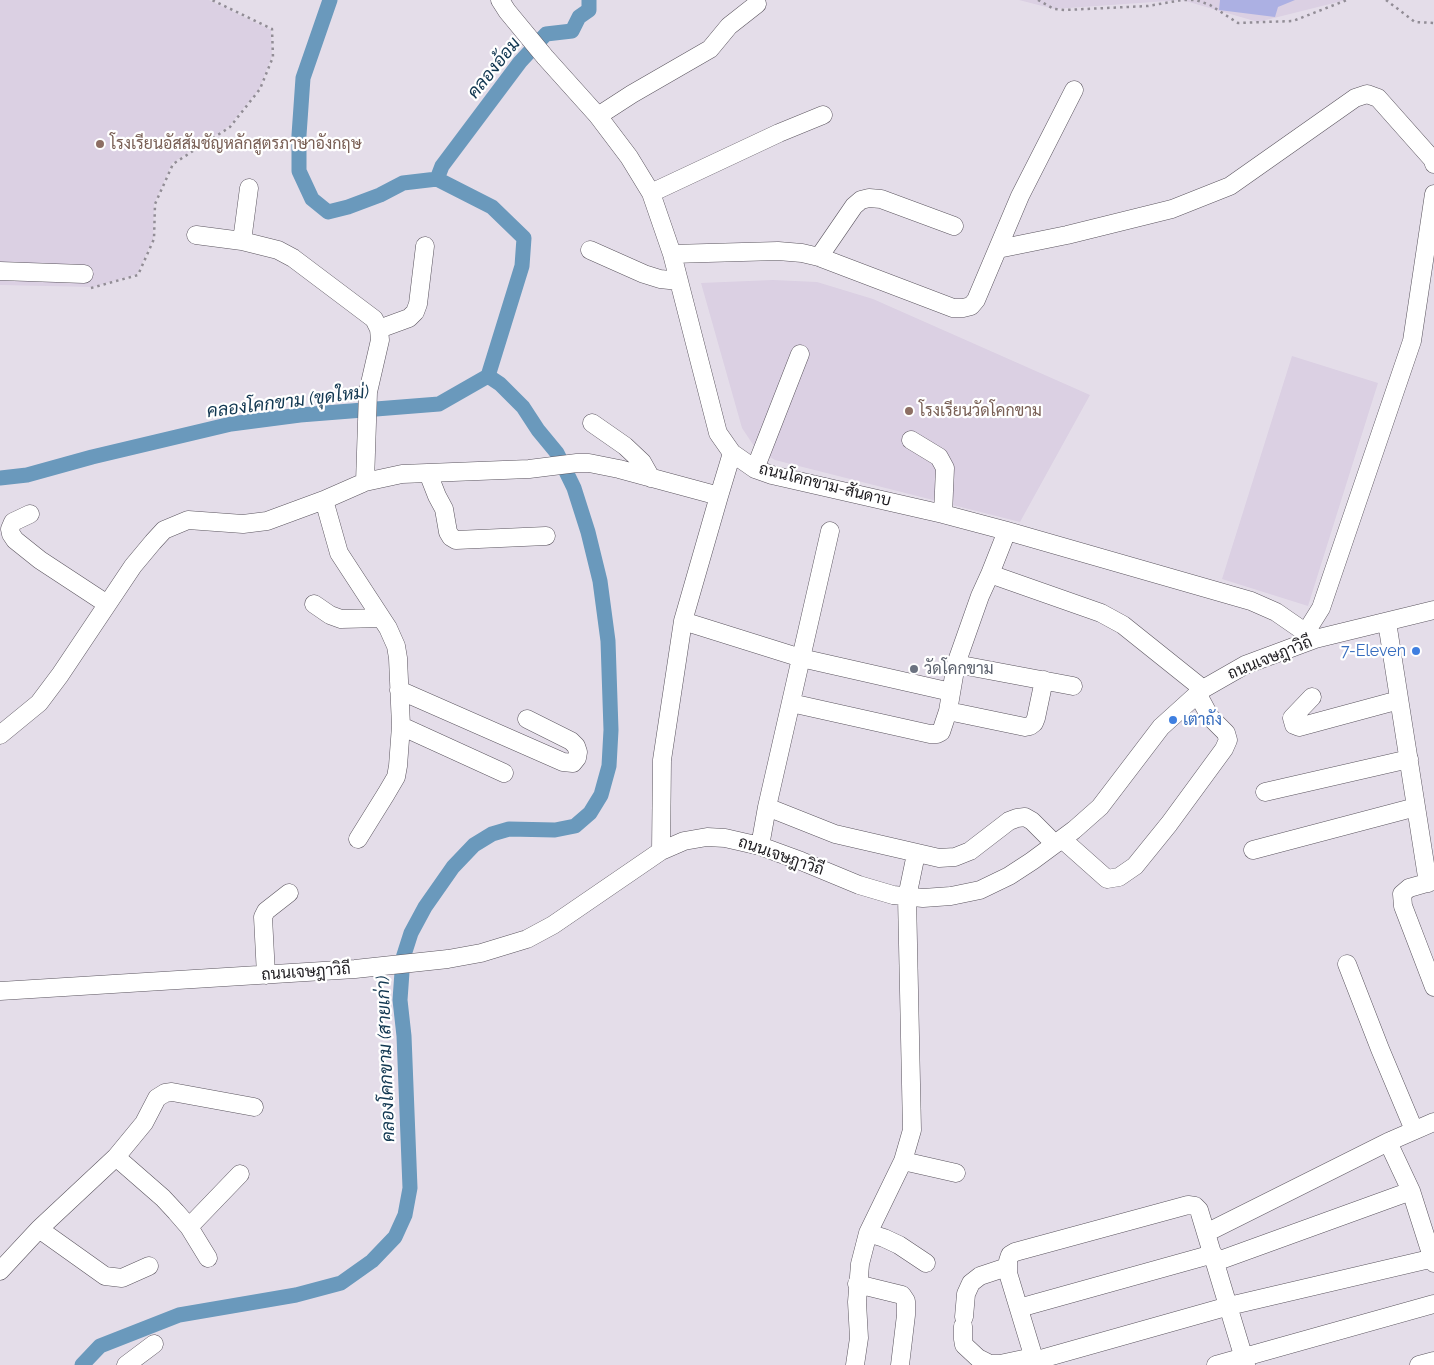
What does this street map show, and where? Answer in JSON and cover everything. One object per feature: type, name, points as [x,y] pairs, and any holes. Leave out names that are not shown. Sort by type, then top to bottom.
[{"type":"street","name":"ถนนโคกขาม-สันดาบ","points":[[500,0],[528,37],[598,116],[652,193],[672,254],[718,433],[732,453],[755,469],[772,475],[943,514],[1251,601],[1276,612],[1311,636]]},
{"type":"street","points":[[598,116],[632,94],[710,50],[729,26],[757,4]]},
{"type":"street","points":[[672,254],[778,250],[819,256],[953,308],[971,306],[976,300],[1020,196],[1074,90]]},
{"type":"street","points":[[998,249],[1067,235],[1172,209],[1230,186],[1355,98],[1367,94],[1378,98],[1433,160],[1434,164]]},
{"type":"street","points":[[652,193],[778,133],[823,115]]},
{"type":"street","points":[[242,241],[249,188]]},
{"type":"street","points":[[1311,636],[1427,292],[1434,194]]},
{"type":"street","points":[[819,256],[860,200],[869,198],[881,199],[954,226]]},
{"type":"street","points":[[196,235],[242,241],[278,250],[293,258],[366,311],[374,319],[379,329],[380,340],[368,392],[365,482]]},
{"type":"street","points":[[379,329],[408,318],[415,312],[418,304],[425,246]]},
{"type":"street","points":[[590,250],[644,274],[660,279],[679,281]]},
{"type":"street","points":[[0,270],[84,281]]},
{"type":"street","points":[[755,469],[800,354]]},
{"type":"street","points":[[592,423],[625,446],[642,462],[651,478]]},
{"type":"street","points":[[911,440],[939,457],[945,468],[943,514]]},
{"type":"street","points":[[661,851],[662,760],[683,621],[732,453]]},
{"type":"street","points":[[0,735],[39,703],[133,566],[164,530],[188,520],[243,524],[267,520],[324,500],[365,482],[402,474],[529,469],[577,462],[589,463],[718,496]]},
{"type":"street","points":[[428,473],[436,496],[444,509],[451,537],[456,540],[546,536]]},
{"type":"street","points":[[324,500],[339,553],[388,628],[396,646],[398,658],[401,726],[396,777],[358,839]]},
{"type":"street","points":[[30,514],[14,522],[10,529],[15,540],[40,560],[107,604]]},
{"type":"street","points":[[760,846],[767,807],[830,531]]},
{"type":"street","points":[[791,703],[930,734],[942,732],[948,711],[956,664],[977,603],[1007,531]]},
{"type":"street","points":[[767,807],[835,834],[939,858],[955,857],[970,851],[1010,821],[1017,818],[1025,818],[1032,821],[1107,879],[1119,878],[1135,866],[1186,802],[1224,749],[1228,740],[1226,733],[1210,717],[1200,691],[1123,625],[1100,613],[990,574]]},
{"type":"street","points":[[314,604],[330,615],[341,618],[381,618]]},
{"type":"street","name":"ถนนเจษฎาวิถี","points":[[0,991],[354,969],[448,959],[488,951],[527,939],[553,925],[661,851],[684,841],[706,837],[726,838],[760,846],[859,885],[907,897],[951,896],[980,890],[1009,876],[1074,830],[1100,806],[1160,727],[1200,691],[1244,665],[1311,636],[1387,622],[1434,610]]},
{"type":"street","points":[[683,621],[801,658],[951,692]]},
{"type":"street","points":[[1387,622],[1416,807],[1431,882],[1409,888],[1402,894],[1402,906],[1434,988]]},
{"type":"street","points":[[956,664],[1073,686]]},
{"type":"street","points":[[948,711],[1025,727],[1030,726],[1036,718],[1044,680]]},
{"type":"street","points":[[399,690],[563,762],[573,763],[577,758],[578,752],[572,741],[527,719]]},
{"type":"street","points":[[1312,697],[1292,718],[1294,725],[1300,728],[1399,700]]},
{"type":"street","points":[[401,726],[504,773]]},
{"type":"street","points":[[1265,792],[1408,759]]},
{"type":"street","points":[[1253,850],[1416,807]]},
{"type":"street","points":[[856,1365],[859,1338],[857,1284],[860,1264],[868,1233],[903,1161],[912,1130],[907,897],[916,854]]},
{"type":"street","points":[[266,975],[263,917],[266,911],[288,893]]},
{"type":"street","points":[[1347,964],[1414,1130]]},
{"type":"street","points":[[0,1271],[39,1229],[116,1157],[144,1123],[157,1098],[165,1093],[172,1092],[254,1107]]},
{"type":"street","points":[[1206,1233],[1388,1142],[1434,1122]]},
{"type":"street","points":[[1007,1267],[980,1276],[972,1283],[966,1294],[964,1345],[978,1358],[990,1364],[1034,1361],[1229,1306],[1434,1260],[1412,1191],[1388,1142]]},
{"type":"street","points":[[116,1157],[163,1198],[188,1227],[208,1258]]},
{"type":"street","points":[[903,1161],[956,1172]]},
{"type":"street","points":[[188,1227],[240,1174]]},
{"type":"street","points":[[1019,1308],[1214,1258],[1392,1200],[1412,1191]]},
{"type":"street","points":[[1034,1361],[1007,1267],[1010,1255],[1015,1252],[1188,1206],[1195,1206],[1200,1210],[1245,1361]]},
{"type":"street","points":[[39,1229],[105,1276],[122,1278],[149,1266]]},
{"type":"street","points":[[868,1233],[899,1245],[926,1264]]},
{"type":"street","points":[[857,1284],[902,1295],[906,1301],[900,1365]]},
{"type":"street","points":[[1216,1365],[1245,1361],[1434,1304]]},
{"type":"street","points":[[126,1365],[154,1344]]},
{"type":"street","points":[[1419,1365],[1434,1361]]},
{"type":"path","points":[[84,281],[94,288],[138,275],[154,239],[155,204],[173,164],[230,127],[260,89],[273,56],[272,29],[212,0]]},
{"type":"path","points":[[1038,0],[1054,8],[1065,10],[1148,6],[1182,0],[1196,0],[1238,23],[1293,21],[1347,0]]},
{"type":"path","points":[[1386,0],[1415,22],[1434,24]]},
{"type":"shaded area","name":"โรงเรียนอัสสัมชัญหลักสูตรภาษาอังกฤษ","points":[[0,0],[209,0],[271,30],[272,56],[259,89],[229,126],[172,163],[154,204],[153,239],[137,274],[93,287],[0,285]]},
{"type":"shaded area","points":[[1019,0],[1182,0],[1054,9]]},
{"type":"shaded area","points":[[1182,0],[1346,0],[1258,22]]},
{"type":"shaded area","name":"โรงเรียนวัดโคกขาม","points":[[773,280],[817,282],[873,299],[1090,395],[1020,522],[775,460],[756,449],[742,428],[701,283]]},
{"type":"shaded area","points":[[1292,356],[1378,383],[1308,606],[1222,579]]},
{"type":"building","points":[[1220,0],[1295,0],[1278,7],[1275,17],[1219,10]]},
{"type":"waterway","name":"คลองโคกขาม (สายเก่า)","points":[[330,0],[303,78],[299,135],[299,171],[312,199],[328,212],[380,195],[403,183],[437,179],[492,207],[524,238],[522,266],[488,376]]},
{"type":"waterway","name":"คลองอ้อม","points":[[437,179],[442,166],[520,62],[546,34],[572,31],[579,17],[589,10],[589,0]]},
{"type":"waterway","name":"คลองโคกขาม (ขุดใหม่)","points":[[0,478],[27,475],[92,457],[231,424],[300,415],[439,404],[488,376]]},
{"type":"waterway","name":"คลองโคกขาม (สายเก่า)","points":[[82,1365],[100,1346],[179,1315],[296,1295],[341,1283],[372,1261],[395,1237],[405,1215],[410,1188],[404,1036],[400,1000],[403,958],[411,933],[425,907],[453,867],[474,845],[492,834],[509,829],[555,830],[575,826],[590,813],[601,795],[609,766],[611,730],[608,641],[600,581],[588,532],[574,488],[557,453],[538,430],[523,407],[500,384],[488,376]]},
{"type":"place","name":"โรงเรียนอัสสัมชัญหลักสูตรภาษาอังกฤษ","points":[[100,144]]},
{"type":"place","name":"โรงเรียนวัดโคกขาม","points":[[909,411]]},
{"type":"place","name":"7-Eleven","points":[[1416,651]]},
{"type":"place","name":"วัดโคกขาม","points":[[914,669]]},
{"type":"place","name":"เตาถัง","points":[[1173,720]]}]
